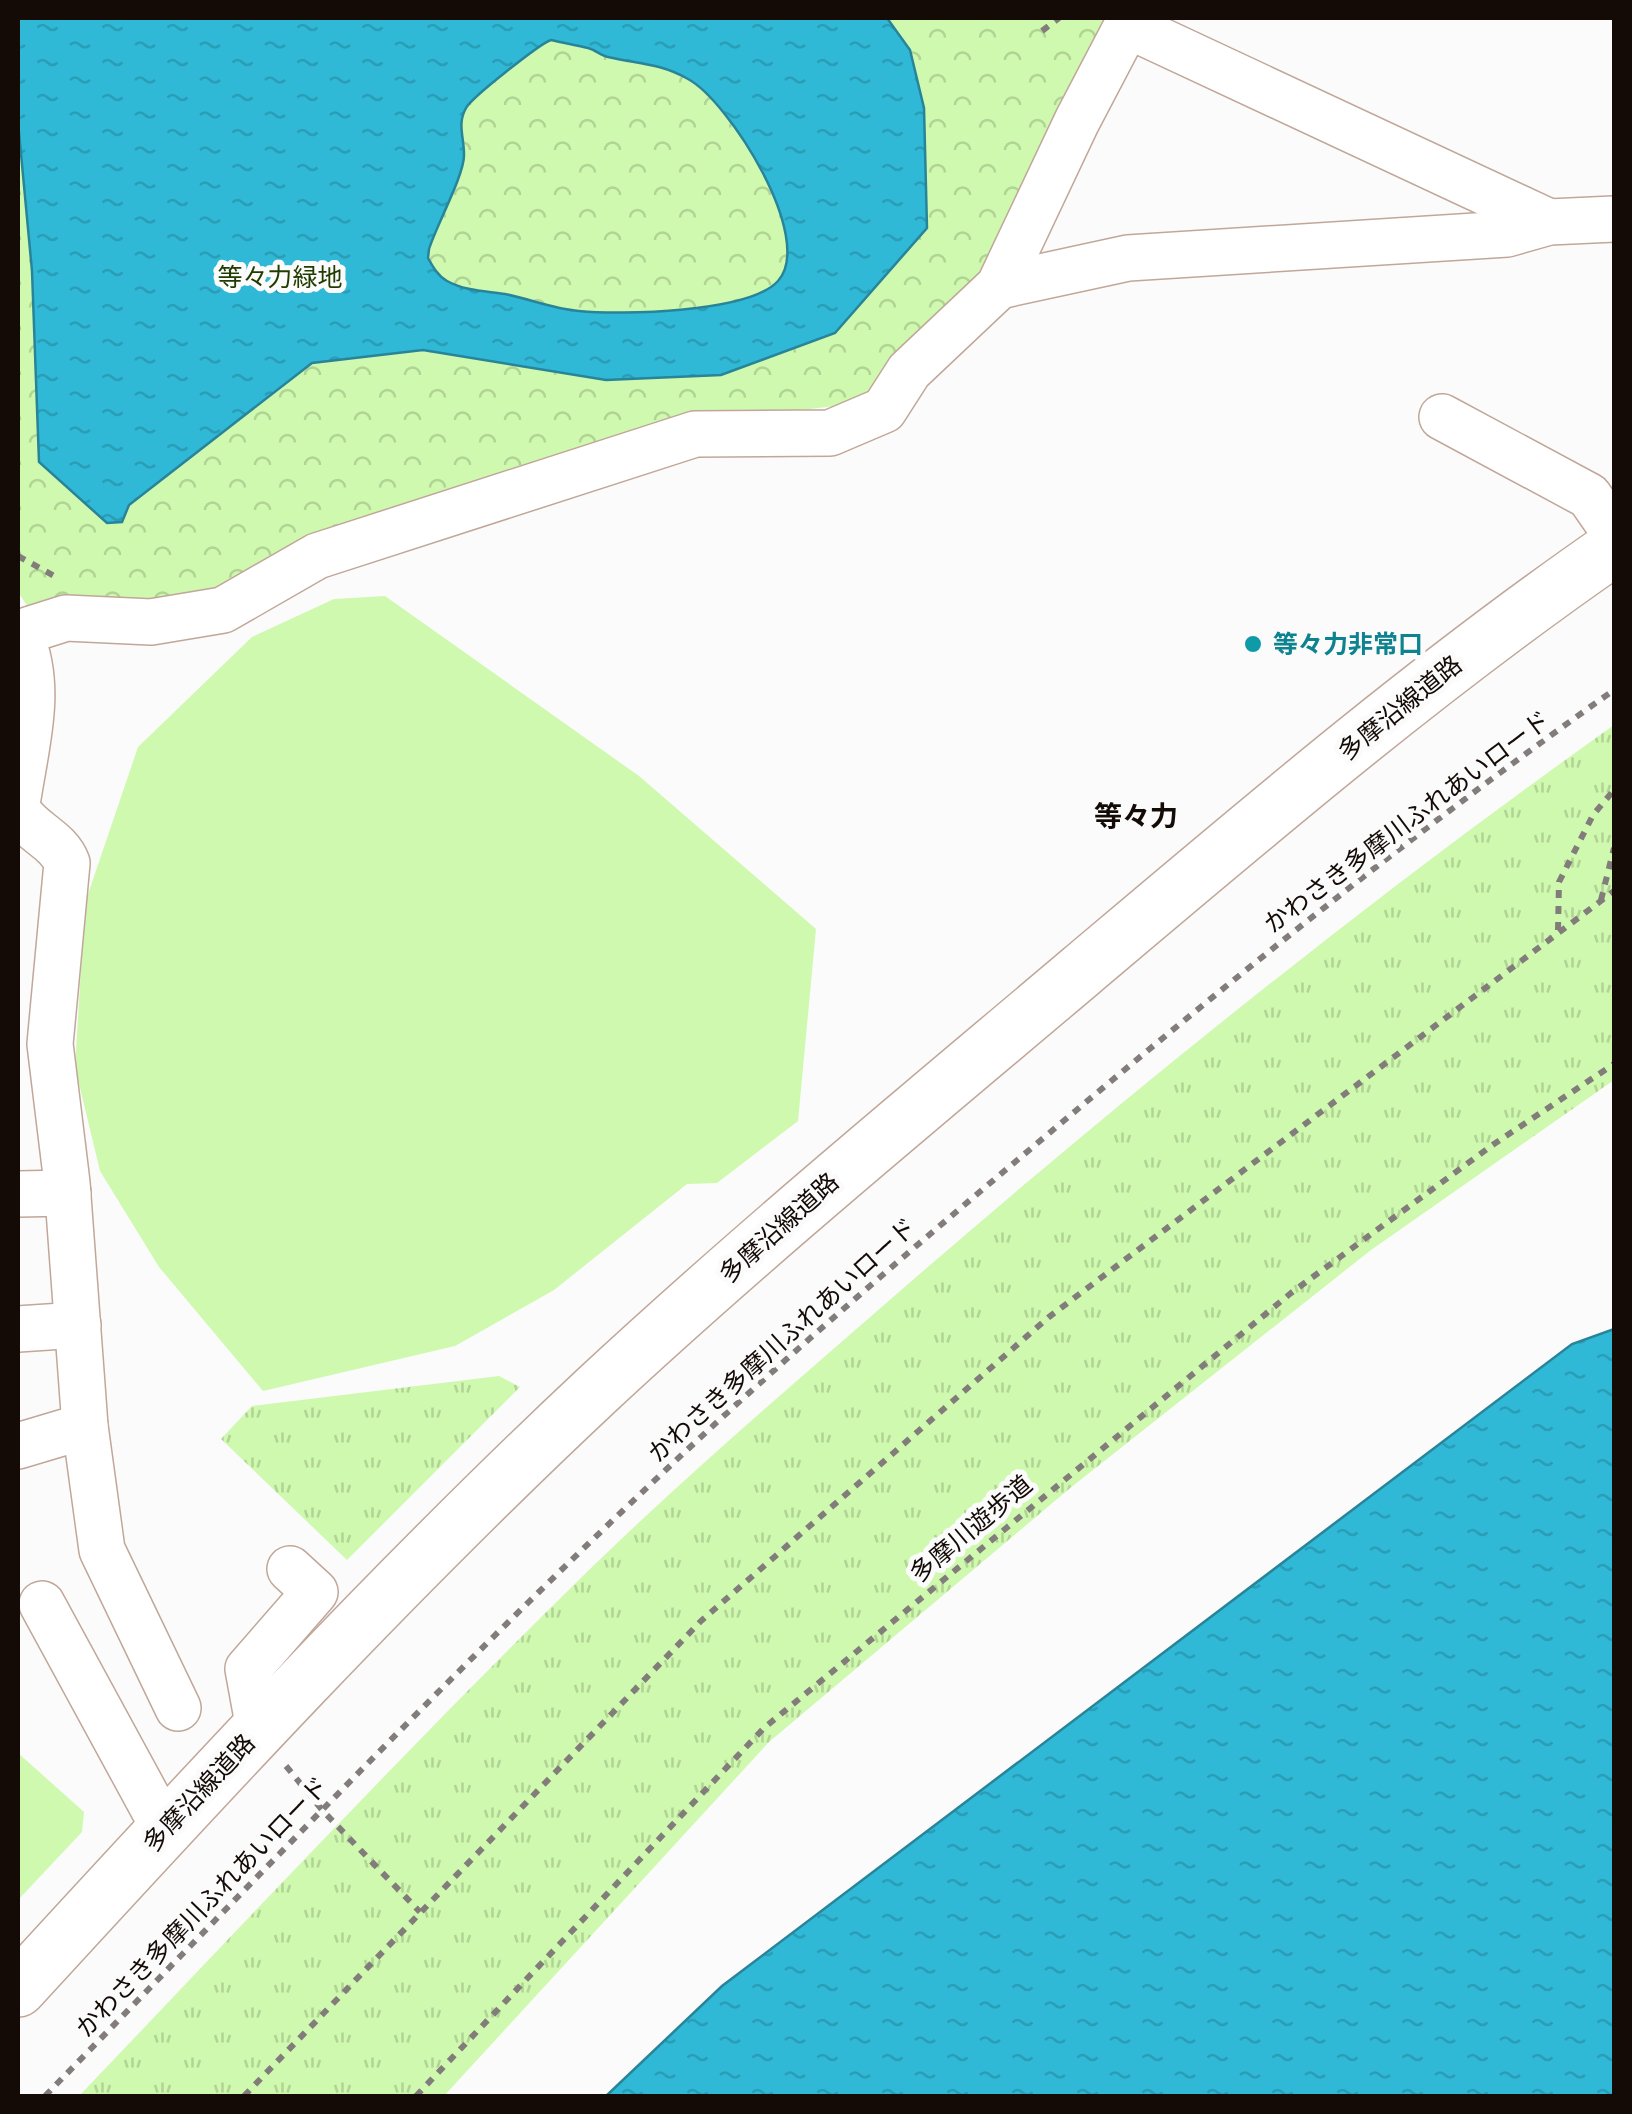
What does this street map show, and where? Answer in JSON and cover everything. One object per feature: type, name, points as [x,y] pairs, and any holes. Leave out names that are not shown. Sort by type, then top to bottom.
[{"type":"main road","name":"多摩沿線道路","points":[[18,1989],[165,1830],[273,1748],[378,1603],[543,1442],[839,1176],[1169,897],[1431,682],[1614,548]]},
{"type":"street","points":[[18,798],[33,690],[30,657],[21,630],[66,618],[151,622],[223,610],[316,556],[695,434],[830,433],[884,410],[909,370],[999,286],[1077,120],[1129,21],[1549,222]]},
{"type":"street","points":[[999,286],[1128,258],[1507,234],[1549,222],[1614,219]]},
{"type":"street","points":[[1442,417],[1589,496],[1614,532]]},
{"type":"street","points":[[18,810],[22,819],[62,850],[66,862],[50,1044],[68,1192],[85,1426],[102,1550],[178,1708]]},
{"type":"street","points":[[18,1194],[68,1192]]},
{"type":"street","points":[[18,1329],[78,1325]]},
{"type":"street","points":[[18,1446],[85,1426]]},
{"type":"street","points":[[273,1748],[248,1669],[314,1592],[290,1569]]},
{"type":"street","points":[[42,1604],[165,1830]]},
{"type":"path","points":[[1042,31],[1059,18]]},
{"type":"path","name":"かわさき多摩川ふれあいロード","points":[[45,2096],[564,1568],[819,1330],[1185,1018],[1614,690]]},
{"type":"path","points":[[1558,931],[1559,882],[1593,815],[1614,790]]},
{"type":"path","points":[[1601,901],[1614,848]]},
{"type":"path","points":[[244,2096],[701,1621],[1050,1317],[1614,891]]},
{"type":"path","name":"多摩川遊歩道","points":[[416,2096],[764,1728],[1291,1293],[1494,1144],[1614,1064]]},
{"type":"path","points":[[273,1748],[322,1811],[420,1912]]},
{"type":"green space","name":"等々力緑地","points":[[18,18],[1111,18],[1051,121],[1023,198],[969,289],[861,403],[646,428],[193,601],[30,610],[18,592]]},
{"type":"green space","points":[[385,596],[639,776],[816,929],[798,1121],[717,1183],[687,1184],[554,1290],[455,1346],[263,1391],[159,1267],[100,1171],[75,1067],[85,903],[138,747],[252,637],[334,599]]},
{"type":"green space","points":[[1614,725],[1614,1080],[1371,1250],[1069,1489],[769,1742],[444,2096],[79,2096],[461,1698],[702,1464],[1156,1075],[1428,861]]},
{"type":"green space","points":[[499,1376],[520,1387],[347,1560],[221,1439],[252,1406]]},
{"type":"green space","points":[[18,1753],[84,1812],[82,1832],[18,1900]]},
{"type":"water","points":[[18,18],[887,18],[910,50],[924,108],[927,228],[835,333],[721,375],[606,380],[423,350],[312,363],[129,505],[122,522],[107,523],[39,462],[32,271],[18,122]],"holes":[[[551,40],[668,70],[705,92],[745,142],[777,204],[786,235],[787,261],[778,281],[763,292],[713,306],[598,312],[569,310],[468,289],[438,274],[428,258],[429,249],[463,163],[463,114],[480,93]]]},
{"type":"water","points":[[1614,1329],[1614,2096],[606,2096],[722,1986],[1572,1344]]},
{"type":"place","name":"等々力非常口","points":[[1253,644]]},
{"type":"district","name":"等々力","points":[[1136,816]]}]
